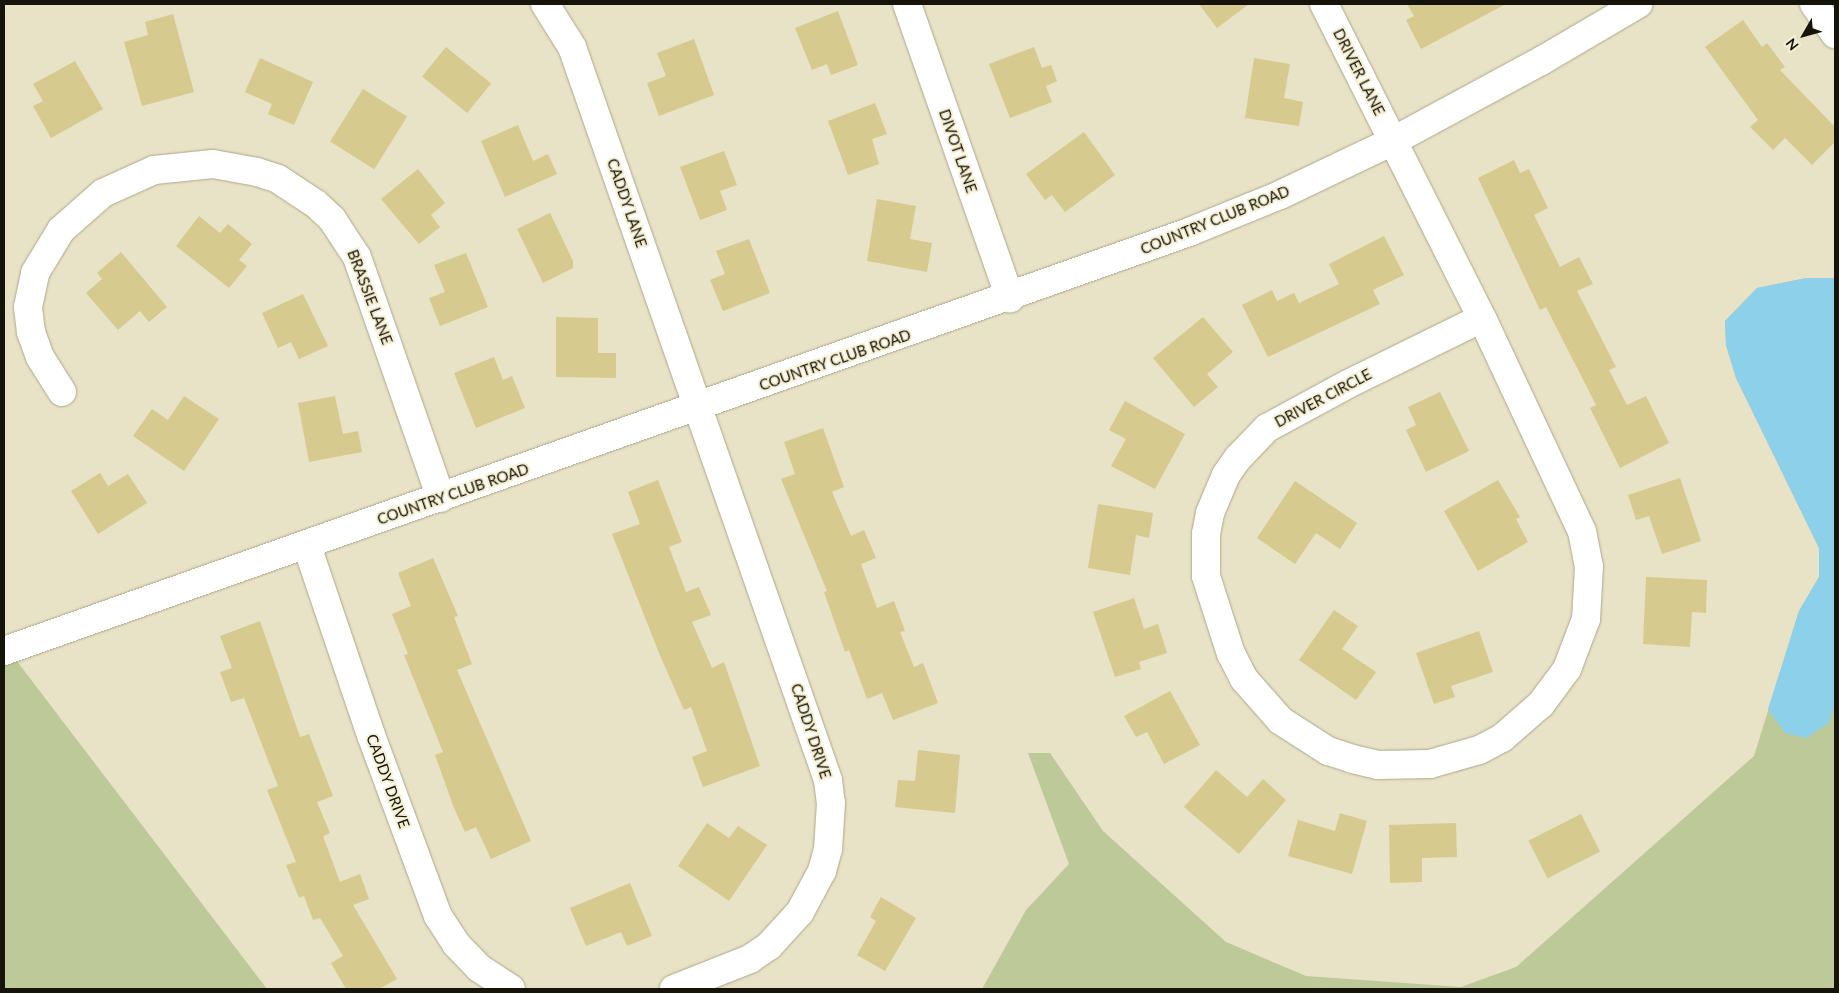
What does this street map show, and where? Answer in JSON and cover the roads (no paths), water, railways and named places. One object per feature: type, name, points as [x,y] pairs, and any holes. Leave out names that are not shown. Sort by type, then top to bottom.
[{"type":"street","name":"CADDY LANE","points":[[545,4],[572,47],[699,408]]},
{"type":"street","name":"DIVOT LANE","points":[[907,4],[1010,298]]},
{"type":"street","name":"DRIVER LANE","points":[[1324,4],[1393,141]]},
{"type":"street","name":"COUNTRY CLUB ROAD","points":[[4,652],[1010,298],[1280,196],[1393,141],[1542,61],[1638,4]]},
{"type":"street","points":[[1814,4],[1835,34]]},
{"type":"street","name":"DRIVER CIRCLE","points":[[1393,141],[1482,318],[1582,531],[1590,584],[1586,619],[1575,653],[1541,704],[1502,738],[1479,750],[1430,764],[1378,765],[1353,759],[1304,738],[1281,721],[1244,679],[1230,654],[1206,576],[1206,534],[1210,513],[1226,475],[1242,453],[1267,428],[1348,384],[1482,318]]},
{"type":"street","name":"BRASSIE LANE","points":[[62,392],[40,357],[31,332],[28,308],[35,274],[61,230],[103,193],[154,170],[213,164],[257,172],[278,180],[316,204],[336,225],[357,256],[441,498]]},
{"type":"street","name":"CADDY DRIVE","points":[[674,989],[750,959],[786,930],[800,912],[822,871],[831,826],[831,803],[822,758],[699,408]]},
{"type":"street","name":"CADDY DRIVE","points":[[307,546],[371,735],[438,916],[456,944],[479,968],[511,989]]},
{"type":"water","points":[[1806,278],[1835,278],[1835,703],[1829,723],[1806,738],[1785,733],[1768,709],[1799,611],[1819,577],[1819,548],[1736,378],[1726,345],[1725,321],[1757,288]]}]
